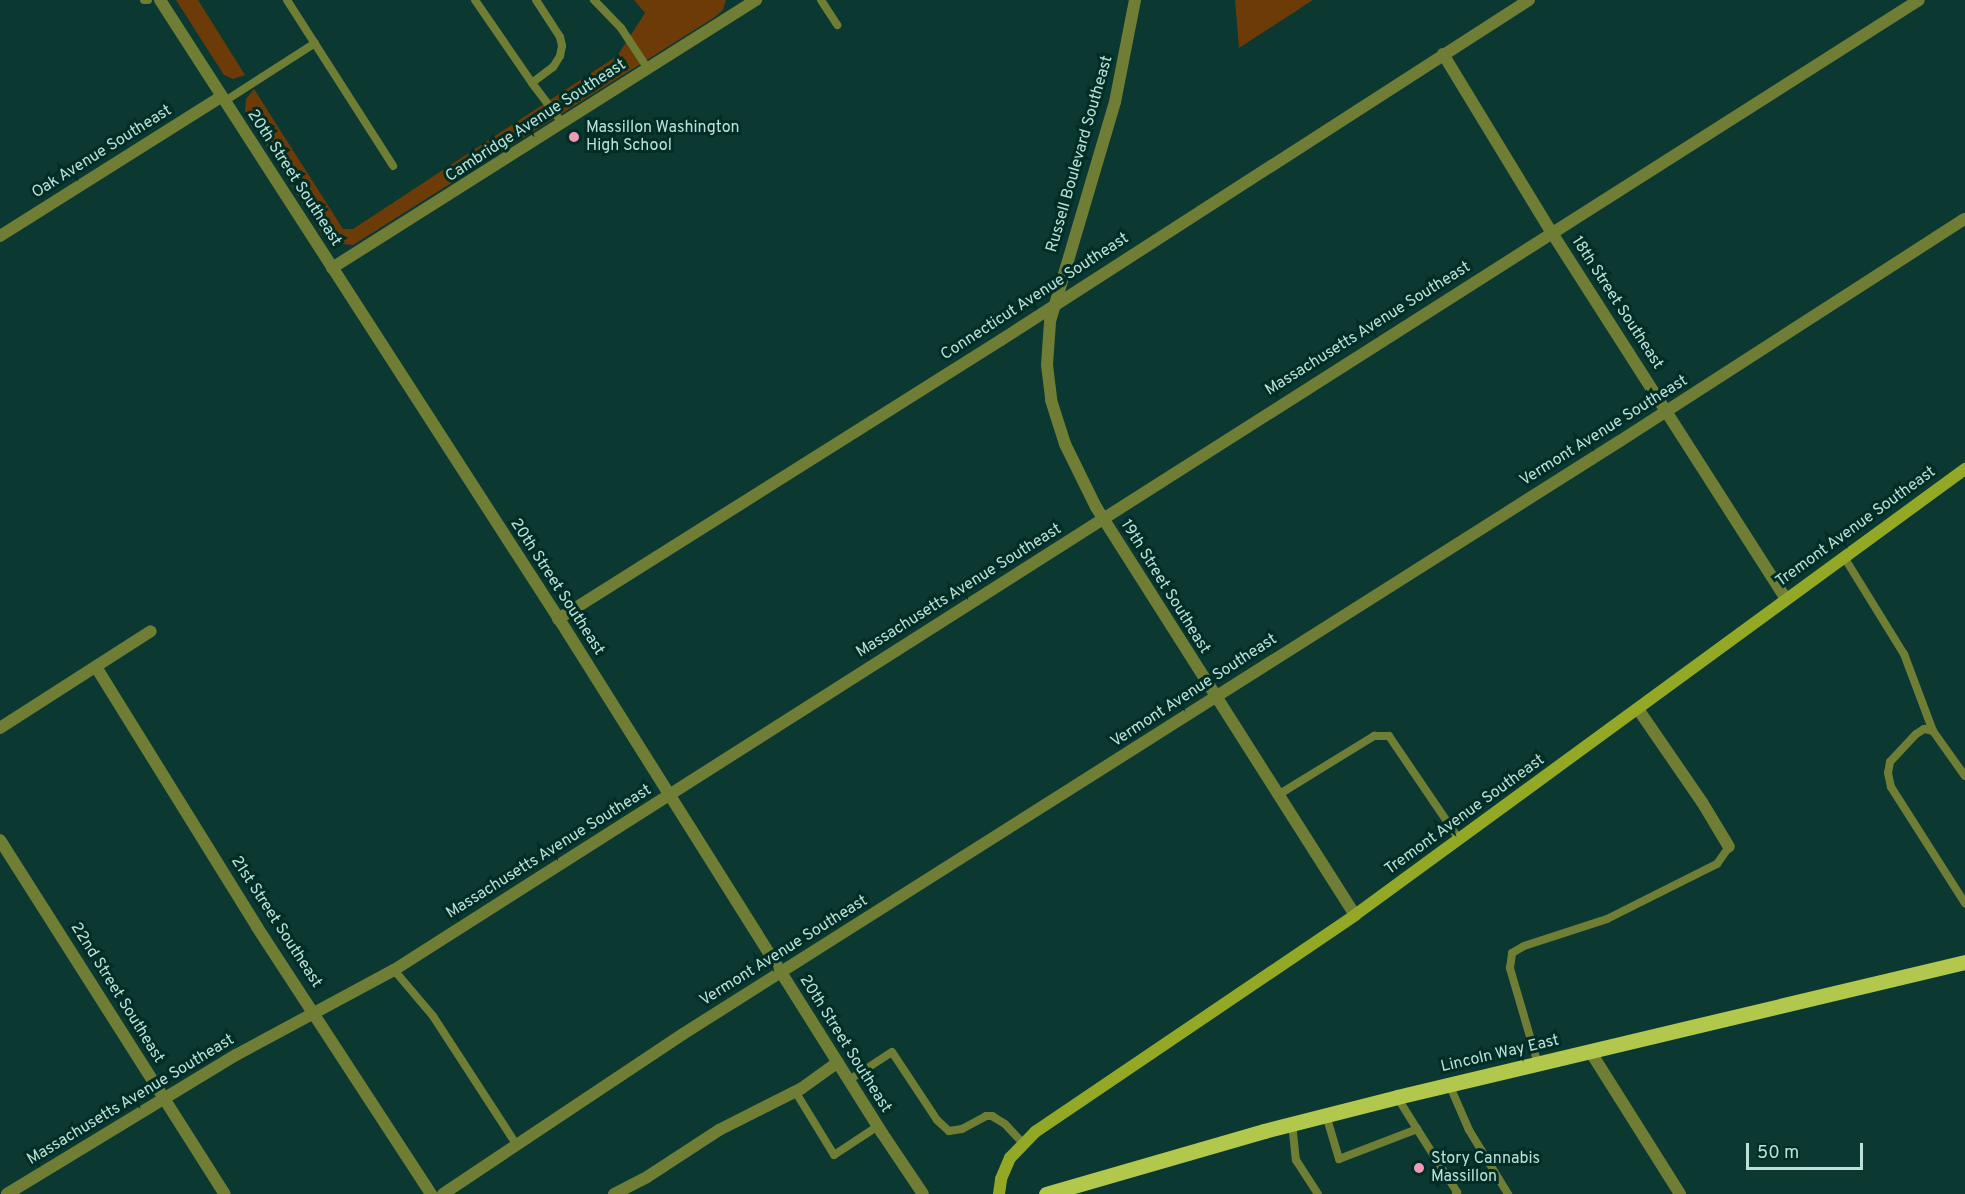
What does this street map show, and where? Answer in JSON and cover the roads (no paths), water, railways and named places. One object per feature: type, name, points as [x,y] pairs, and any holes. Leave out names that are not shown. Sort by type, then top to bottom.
[{"type":"main road","name":"Lincoln Way East","points":[[1046,1194],[1292,1123],[1396,1096],[1965,962]]},
{"type":"street","name":"20th Street Southeast","points":[[160,0],[558,619],[923,1194]]},
{"type":"street","name":"Cambridge Avenue Southeast","points":[[332,268],[756,0]]},
{"type":"street","name":"Russell Boulevard Southeast","points":[[1057,422],[1047,365],[1047,342],[1055,303],[1115,102],[1135,0]]},
{"type":"street","name":"Connecticut Avenue Southeast","points":[[558,619],[991,346],[1529,0]]},
{"type":"street","name":"Massachusetts Avenue Southeast","points":[[7,1194],[236,1054],[394,970],[1919,0]]},
{"type":"street","name":"18th Street Southeast","points":[[1443,54],[1552,233],[1786,599]]},
{"type":"street","name":"Oak Avenue Southeast","points":[[0,236],[223,98]]},
{"type":"street","name":"Vermont Avenue Southeast","points":[[443,1194],[516,1144],[781,973],[1965,219]]},
{"type":"street","name":"19th Street Southeast","points":[[1057,422],[1079,476],[1103,519],[1355,915]]},
{"type":"street","name":"Tremont Avenue Southeast","points":[[999,1194],[1005,1168],[1023,1143],[1054,1119],[1355,915],[1965,468]]},
{"type":"street","points":[[0,728],[151,631]]},
{"type":"street","name":"21st Street Southeast","points":[[96,667],[257,927],[431,1194]]},
{"type":"street","points":[[1638,709],[1702,802],[1729,846]]},
{"type":"street","name":"22nd Street Southeast","points":[[0,840],[225,1194]]},
{"type":"street","points":[[1590,1051],[1680,1194]]},
{"type":"street","points":[[614,1194],[647,1177],[719,1130],[795,1091],[838,1062]]},
{"type":"lane","points":[[287,0],[393,166]]},
{"type":"lane","points":[[475,0],[563,124]]},
{"type":"lane","points":[[532,83],[553,67],[560,56],[562,46],[560,37],[536,0]]},
{"type":"lane","points":[[594,0],[621,28],[648,69]]},
{"type":"lane","points":[[821,0],[837,26]]},
{"type":"lane","points":[[223,98],[315,43]]},
{"type":"lane","points":[[1844,557],[1904,654],[1933,731],[1965,776]]},
{"type":"lane","points":[[1933,731],[1924,729],[1890,762],[1891,788],[1965,903]]},
{"type":"lane","points":[[1278,795],[1374,736],[1389,736],[1460,839]]},
{"type":"lane","points":[[1538,1064],[1510,968],[1512,953],[1524,946],[1608,919],[1717,864],[1729,846]]},
{"type":"lane","points":[[394,970],[433,1016],[516,1144]]},
{"type":"lane","points":[[849,1080],[892,1052],[937,1120],[949,1131],[962,1129],[986,1116],[992,1116],[1005,1124],[1023,1143]]},
{"type":"lane","points":[[1449,1084],[1469,1130],[1508,1194]]},
{"type":"lane","points":[[795,1091],[834,1155],[878,1126]]},
{"type":"lane","points":[[1396,1096],[1457,1192],[1455,1194]]},
{"type":"lane","points":[[1326,1115],[1339,1159],[1417,1129]]},
{"type":"lane","points":[[1292,1123],[1296,1160],[1318,1194]]},
{"type":"place","name":"Massillon Washington High School","points":[[574,137]]},
{"type":"place","name":"Story Cannabis Massillon","points":[[1419,1168]]}]
